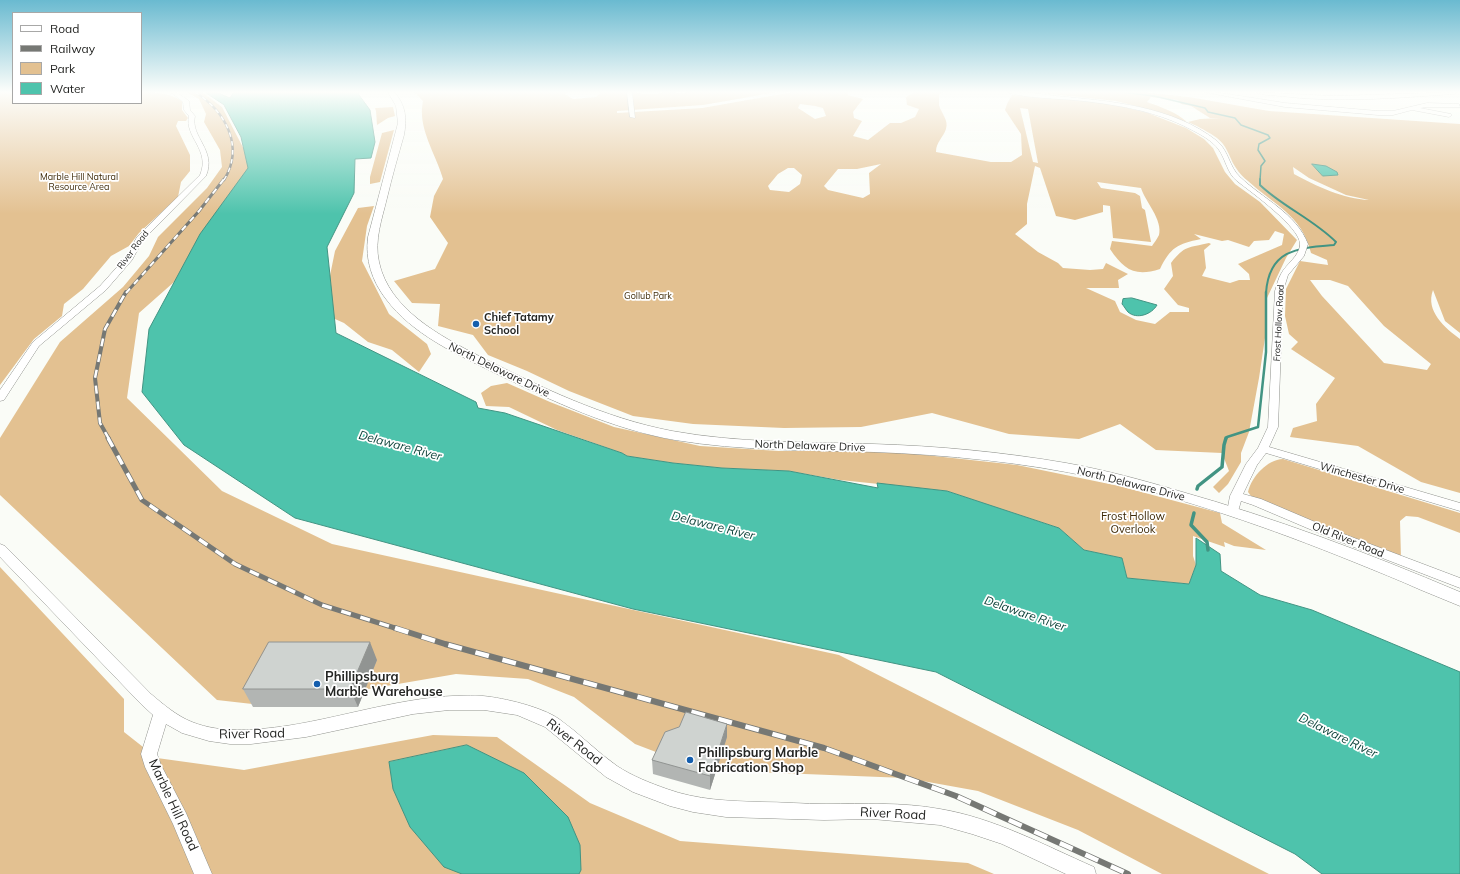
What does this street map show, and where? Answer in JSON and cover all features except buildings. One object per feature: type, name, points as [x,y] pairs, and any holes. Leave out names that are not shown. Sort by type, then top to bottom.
[{"type":"main road","name":"North Delaware Drive","points":[[400,133],[374,229],[372,250],[377,274],[392,299],[410,319],[447,345],[557,399],[607,418],[671,434],[722,441],[911,450],[1004,458],[1074,469],[1109,477],[1233,512],[1342,550],[1460,599]]},
{"type":"street","name":"River Road","points":[[0,398],[36,344],[103,288],[129,258],[140,239],[203,176],[206,169],[205,152],[196,133]]},
{"type":"street","name":"Frost Hollow Road","points":[[1199,133],[1218,145],[1223,151],[1232,172],[1237,178],[1261,196],[1295,226],[1301,236],[1303,248],[1289,267],[1281,283],[1273,427],[1263,449],[1252,464],[1236,496],[1233,512]]},
{"type":"street","name":"Winchester Drive","points":[[1263,449],[1460,507]]},
{"type":"street","name":"Old River Road","points":[[1236,496],[1257,502],[1460,583]]},
{"type":"street","name":"River Road","points":[[0,549],[146,699],[171,720],[188,728],[210,734],[232,737],[251,737],[290,734],[380,714],[453,703],[472,702],[513,707],[551,722],[612,772],[639,786],[670,798],[726,810],[824,812],[872,811],[940,817],[972,825],[1006,837],[1087,874]]},
{"type":"street","name":"Marble Hill Road","points":[[162,712],[149,754],[153,766],[180,819],[203,874]]},
{"type":"green space","name":"Marble Hill Natural Resource Area","points":[[0,133],[179,133],[190,155],[190,171],[181,182],[178,197],[139,233],[129,246],[111,256],[83,289],[64,304],[62,316],[34,339],[0,385]]},
{"type":"green space","points":[[210,133],[235,133],[250,161],[247,181],[191,267],[139,313],[127,398],[222,491],[332,544],[839,655],[1269,874],[1162,874],[1078,830],[978,791],[906,778],[703,770],[635,744],[574,697],[528,679],[456,674],[270,706],[217,700],[0,495],[0,438],[60,342],[123,287],[149,256],[158,237],[207,188],[222,167],[220,150]]},
{"type":"green space","points":[[382,133],[393,133],[380,182],[370,184],[370,177]]},
{"type":"green space","name":"Gollub Park","points":[[426,133],[855,133],[853,136],[868,140],[877,133],[945,133],[937,145],[936,152],[991,162],[1011,162],[1022,155],[1020,133],[1026,133],[1033,162],[1038,163],[1032,133],[1194,133],[1204,139],[1213,148],[1225,172],[1235,184],[1260,202],[1297,240],[1286,258],[1267,298],[1265,338],[1259,378],[1249,432],[1241,453],[1241,462],[1228,484],[1219,493],[1213,487],[1229,471],[1222,453],[1156,450],[1120,424],[1079,439],[1009,434],[932,413],[861,427],[784,428],[693,424],[633,416],[569,391],[527,371],[488,355],[473,335],[438,326],[440,304],[412,303],[394,281],[435,269],[448,243],[430,217],[434,196],[443,179]],"holes":[[[881,164],[869,173],[870,194],[863,198],[828,190],[824,186],[838,169],[857,169]],[[1035,166],[1040,168],[1056,216],[1075,220],[1103,212],[1103,205],[1110,206],[1113,238],[1151,242],[1145,210],[1142,208],[1140,196],[1135,193],[1101,188],[1097,182],[1141,188],[1156,217],[1160,229],[1159,235],[1152,246],[1112,241],[1110,249],[1125,267],[1137,272],[1160,269],[1171,251],[1180,245],[1201,239],[1194,234],[1222,241],[1228,240],[1249,247],[1254,241],[1269,240],[1275,231],[1284,234],[1282,245],[1238,264],[1249,274],[1250,280],[1239,280],[1230,283],[1202,276],[1206,268],[1204,250],[1211,244],[1209,243],[1184,250],[1171,263],[1173,276],[1164,289],[1178,305],[1189,308],[1189,312],[1170,312],[1155,324],[1136,320],[1120,312],[1115,301],[1086,288],[1119,288],[1118,280],[1128,274],[1106,263],[1103,269],[1090,270],[1063,268],[1058,263],[1038,252],[1015,234],[1027,224],[1027,204]],[[788,168],[794,168],[802,175],[800,184],[789,192],[770,190],[768,186],[778,174]]]},
{"type":"green space","points":[[1209,133],[1460,133],[1460,333],[1445,321],[1433,290],[1431,298],[1434,312],[1438,318],[1448,330],[1460,339],[1460,493],[1421,482],[1358,446],[1290,437],[1293,428],[1317,421],[1316,404],[1335,378],[1291,349],[1298,342],[1289,334],[1285,316],[1286,289],[1300,261],[1328,265],[1327,260],[1311,253],[1307,240],[1294,220],[1239,172],[1223,144]],"holes":[[[1293,167],[1309,178],[1346,195],[1369,200],[1350,197],[1311,183],[1294,174]],[[1310,280],[1330,280],[1348,286],[1384,326],[1431,364],[1427,370],[1384,363],[1322,296]]]},
{"type":"green space","points":[[374,206],[367,226],[362,261],[389,314],[427,344],[431,354],[419,372],[392,350],[368,342],[344,323],[326,315],[326,295],[335,251],[358,208]]},
{"type":"green space","name":"Frost Hollow Overlook","points":[[507,383],[550,402],[614,427],[700,446],[779,451],[888,451],[1017,465],[1119,486],[1220,513],[1222,523],[1266,550],[1234,546],[1224,542],[1225,547],[1193,536],[1193,556],[1196,565],[1189,584],[1127,578],[1122,558],[1084,550],[1059,528],[947,491],[840,480],[789,471],[722,468],[627,456],[557,430],[509,407],[486,406],[481,393],[491,386]]},
{"type":"green space","points":[[1283,459],[1460,513],[1460,533],[1418,517],[1406,516],[1400,521],[1401,558],[1251,496],[1248,492],[1250,486],[1261,470],[1271,462]]},
{"type":"green space","points":[[0,567],[124,699],[124,732],[157,758],[244,770],[433,735],[497,737],[590,803],[680,841],[968,863],[994,874],[0,874]]},
{"type":"water","name":"Delaware River","points":[[239,133],[374,133],[375,142],[371,158],[355,159],[354,193],[327,247],[336,333],[476,402],[478,408],[505,413],[627,456],[722,468],[789,471],[878,488],[877,483],[947,491],[1059,528],[1084,550],[1122,558],[1127,578],[1189,584],[1196,565],[1196,538],[1220,554],[1221,571],[1260,595],[1312,610],[1460,672],[1460,874],[1322,874],[1295,854],[936,672],[633,609],[295,518],[184,445],[142,392],[149,329],[200,234],[248,168]]},
{"type":"water","points":[[1312,164],[1326,166],[1337,172],[1338,175],[1323,176]]},
{"type":"water","points":[[1132,298],[1157,305],[1152,311],[1144,315],[1136,316],[1128,312],[1122,304],[1123,299]]},
{"type":"water","points":[[467,745],[524,773],[568,817],[580,845],[581,870],[579,874],[462,874],[444,867],[410,827],[393,789],[389,762]]},
{"type":"waterway","points":[[1260,180],[1261,166],[1265,161],[1258,150],[1259,144],[1270,138],[1268,135],[1262,133]]},
{"type":"waterway","points":[[1260,180],[1260,185],[1269,193],[1318,226],[1336,242],[1334,245],[1297,250],[1279,259],[1268,278],[1266,293]]},
{"type":"waterway","points":[[1226,439],[1227,437],[1258,427],[1266,352],[1266,293]]},
{"type":"waterway","points":[[1197,489],[1198,486],[1222,467],[1226,438]]},
{"type":"waterway","points":[[1194,513],[1191,525],[1207,542],[1208,550]]},
{"type":"railway","points":[[224,180],[230,167],[233,155],[230,133]]},
{"type":"railway","points":[[126,293],[199,211],[224,179]]},
{"type":"railway","points":[[109,439],[100,423],[95,378],[105,329],[126,292]]},
{"type":"railway","points":[[108,438],[142,500],[235,564],[322,605],[398,629]]},
{"type":"railway","points":[[395,628],[445,644],[824,748],[956,796],[1128,874]]},
{"type":"place","name":"Chief Tatamy School","points":[[476,324]]},
{"type":"place","name":"Phillipsburg Marble Warehouse","points":[[317,684]]},
{"type":"place","name":"Phillipsburg Marble Fabrication Shop","points":[[690,760]]}]
